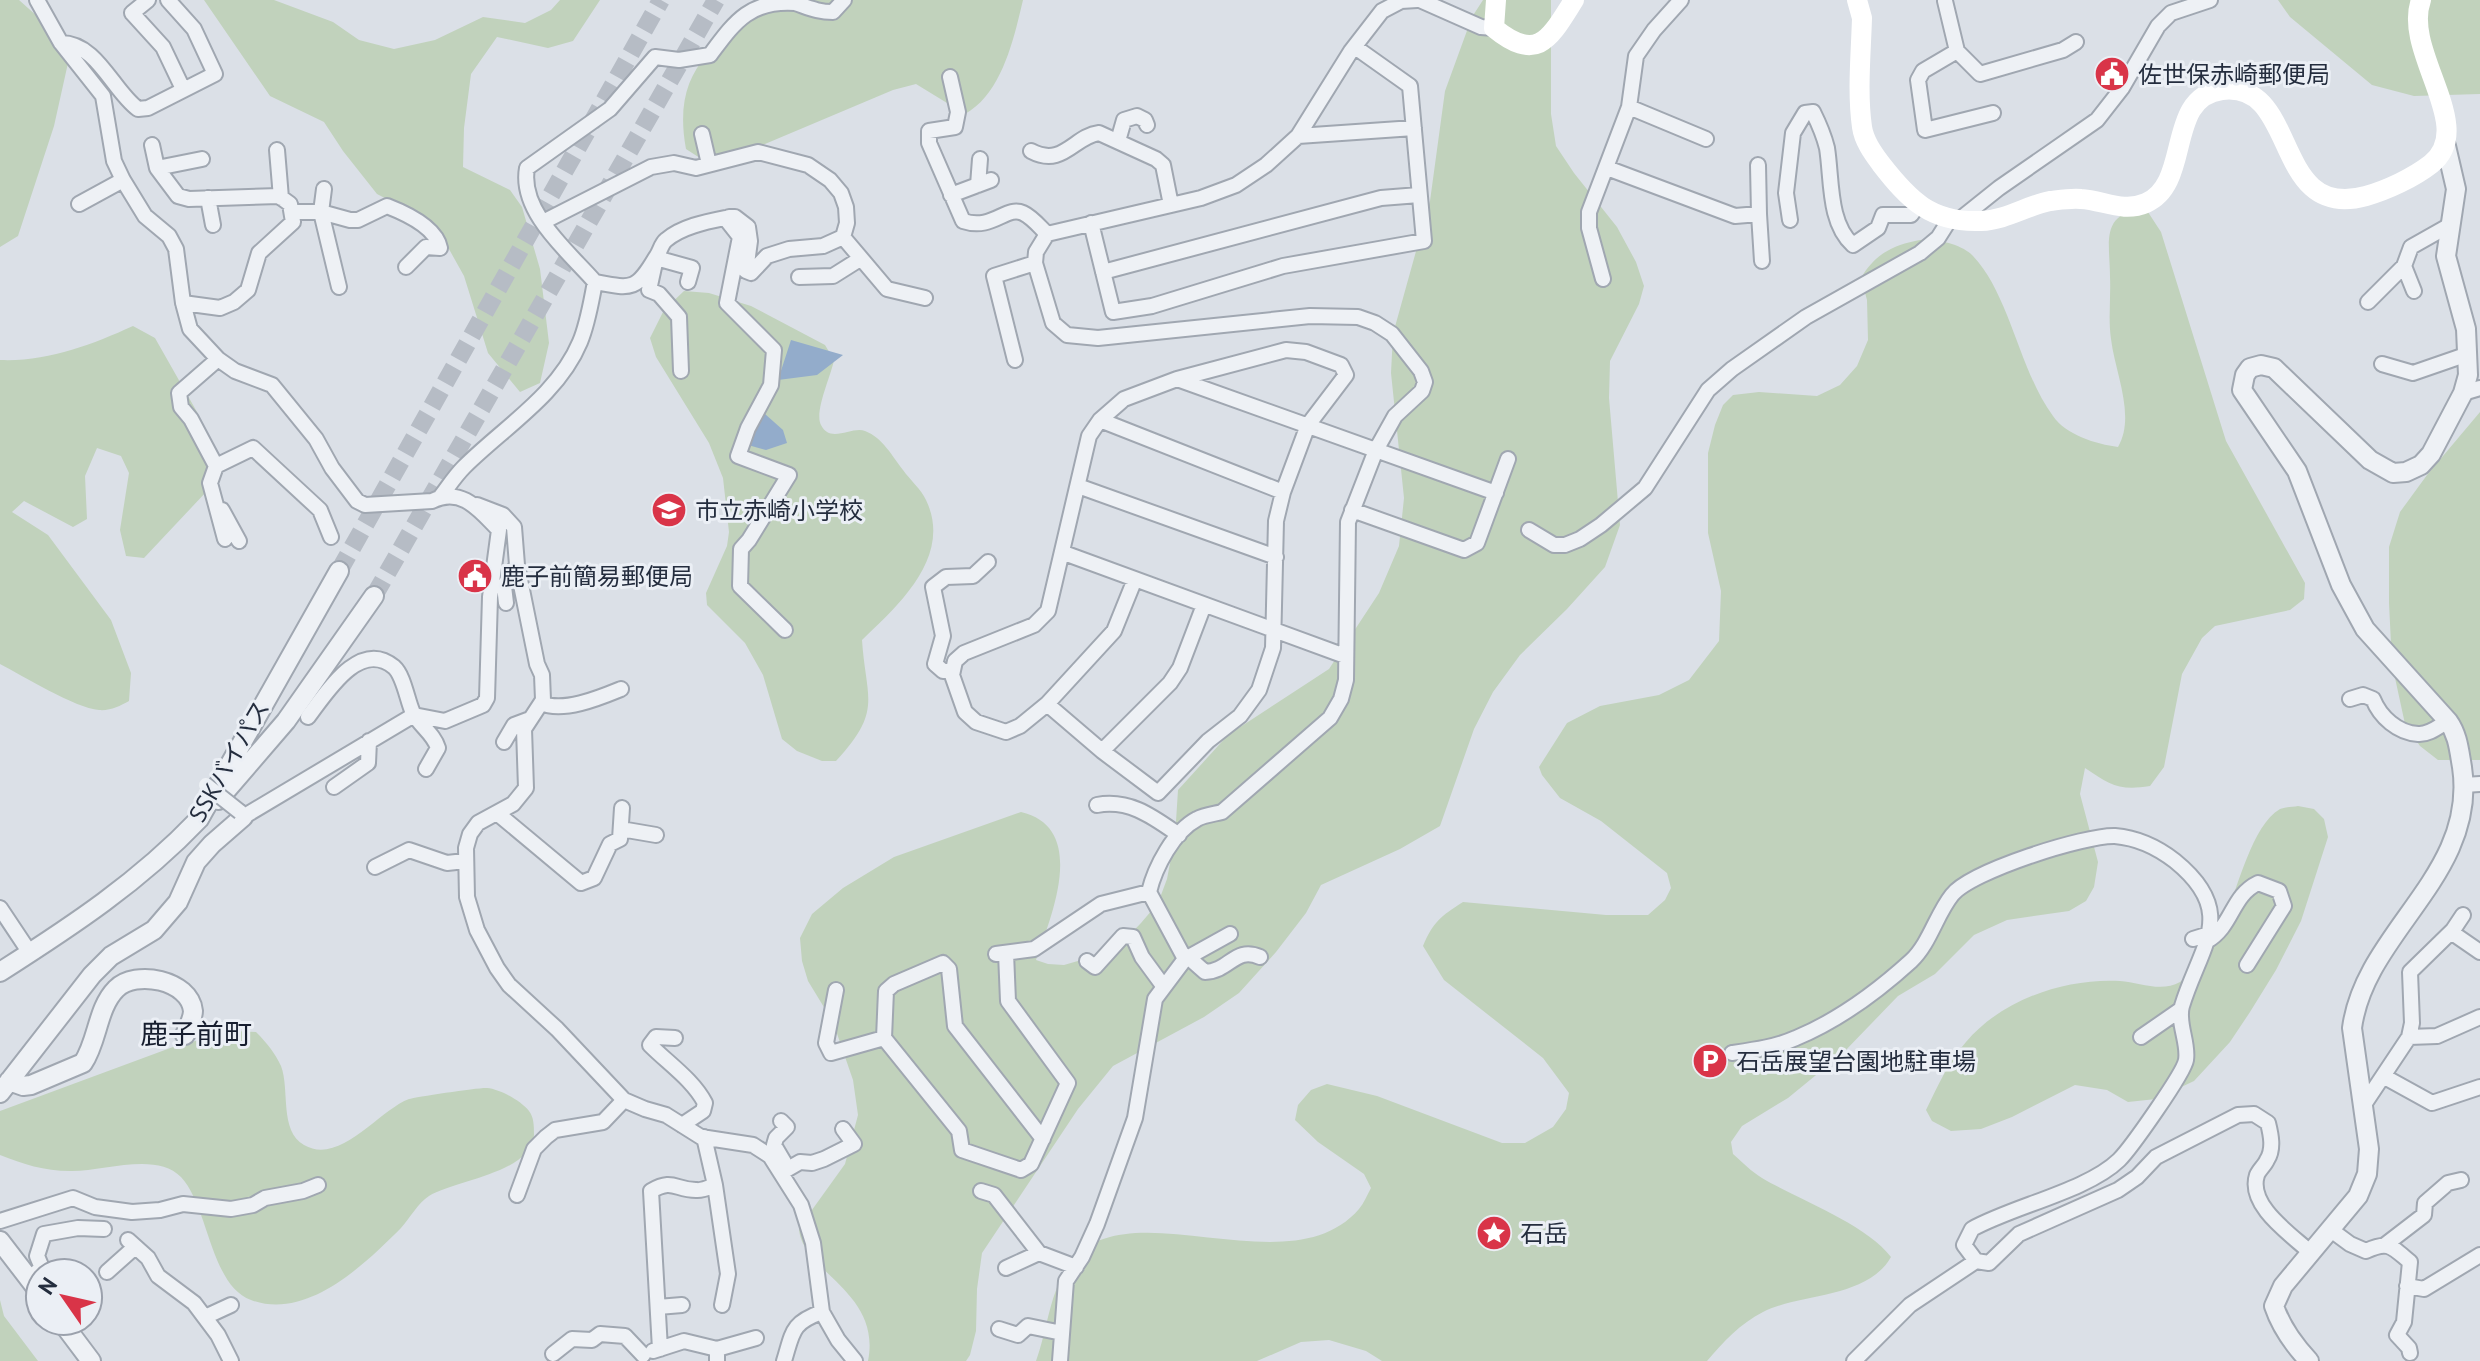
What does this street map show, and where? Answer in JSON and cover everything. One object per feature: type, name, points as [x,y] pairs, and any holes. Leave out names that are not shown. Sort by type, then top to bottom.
[{"type":"main road","points":[[1496,0],[1494,28],[1519,45],[1534,47],[1546,41],[1574,0]]},
{"type":"main road","points":[[1857,0],[1862,18],[1862,130],[1871,150],[1903,193],[1930,212],[1955,219],[1981,221],[2006,218],[2049,202],[2081,199],[2119,207],[2146,203],[2164,189],[2192,109],[2207,94],[2224,89],[2246,92],[2263,104],[2306,184],[2315,192],[2340,200],[2352,200],[2381,191],[2432,164],[2446,146],[2447,119],[2425,62],[2418,34],[2417,11],[2421,0]]},
{"type":"street","points":[[37,0],[61,43],[103,96],[114,161],[123,180],[145,216],[169,236],[176,249],[183,303],[190,329],[218,359],[235,371],[272,385],[316,439],[332,468],[357,501],[365,505],[432,501],[441,496],[462,469],[541,397],[566,367],[580,343],[595,282]]},
{"type":"street","points":[[148,0],[132,13],[163,47],[183,89]]},
{"type":"street","points":[[61,43],[73,43],[100,66],[130,104],[138,109],[148,108],[215,74],[194,29],[168,0]]},
{"type":"street","points":[[543,222],[651,167],[674,163],[696,168],[758,152],[808,165],[830,180],[841,193],[846,207],[847,223],[843,237],[823,246],[789,249],[767,256],[751,273],[746,271],[750,241],[748,227],[735,217],[725,218],[693,226],[664,241],[636,286],[628,289],[595,282],[543,222],[529,199],[525,180],[527,168],[610,109],[655,57],[679,60],[710,55],[748,6],[762,1],[793,2],[817,12],[833,12],[844,0]]},
{"type":"street","points":[[1260,957],[1247,953],[1215,972],[1205,972],[1186,958],[1149,892],[1153,877],[1183,828],[1200,816],[1222,812],[1330,718],[1341,699],[1346,680],[1348,522],[1376,450],[1395,416],[1422,391],[1425,382],[1421,371],[1392,334],[1358,317],[1310,316],[1082,338],[1067,335],[1053,323],[1035,263],[1036,252],[1047,234],[1201,198],[1236,185],[1266,165],[1298,136],[1382,11],[1401,1],[1419,0],[1481,27],[1494,28]]},
{"type":"street","points":[[1603,279],[1589,228],[1589,212],[1629,107],[1636,56],[1681,0]]},
{"type":"street","points":[[1938,0],[1945,0],[1957,51],[1980,74],[2063,50],[2076,42]]},
{"type":"street","points":[[1529,530],[1554,545],[1565,545],[1601,525],[1645,488],[1708,390],[1724,376],[1806,317],[1920,253],[1955,219],[2097,120],[2122,88],[2158,26],[2171,13],[2210,0]]},
{"type":"street","points":[[1091,223],[1113,312],[1152,306],[1283,266],[1424,241],[1410,86],[1355,47]]},
{"type":"street","points":[[1957,51],[1923,71],[1918,80],[1925,130],[1993,113]]},
{"type":"street","points":[[948,88],[958,112],[955,127],[929,131],[929,143],[963,221],[977,226],[1020,211],[1047,234]]},
{"type":"street","points":[[1629,107],[1706,139]]},
{"type":"street","points":[[1790,220],[1786,193],[1793,133],[1805,113],[1813,112],[1827,149],[1829,181],[1842,236],[1853,245],[1878,228],[1883,215],[1911,215],[1919,204]]},
{"type":"street","points":[[1118,141],[1124,120],[1137,116],[1147,125]]},
{"type":"street","points":[[1298,136],[1414,128]]},
{"type":"street","points":[[1031,151],[1039,155],[1058,154],[1068,151],[1091,134],[1099,133],[1118,141],[1138,157],[1156,159],[1163,165],[1171,205]]},
{"type":"street","points":[[702,134],[709,164]]},
{"type":"street","points":[[152,145],[157,168],[178,196],[189,199],[265,195],[281,198],[290,204],[293,212],[293,222],[259,253],[248,290],[234,302],[220,308],[183,303]]},
{"type":"street","points":[[2309,1361],[2294,1345],[2274,1306],[2283,1286],[2358,1196],[2367,1174],[2369,1149],[2352,1028],[2358,994],[2443,866],[2472,785],[2456,733],[2448,721],[2365,629],[2341,585],[2297,471],[2242,390],[2250,368],[2266,365],[2274,368],[2370,460],[2393,473],[2406,472],[2421,465],[2431,454],[2472,391],[2468,375],[2466,329],[2446,256],[2456,189],[2446,146]]},
{"type":"street","points":[[277,150],[281,198]]},
{"type":"street","points":[[157,168],[202,159]]},
{"type":"street","points":[[951,195],[985,182],[980,159]]},
{"type":"street","points":[[1758,165],[1762,261]]},
{"type":"street","points":[[1607,168],[1735,216],[1759,214]]},
{"type":"street","points":[[79,204],[123,180]]},
{"type":"street","points":[[324,189],[321,212],[339,287]]},
{"type":"street","points":[[1103,272],[1381,198],[1419,195]]},
{"type":"street","points":[[208,198],[213,225]]},
{"type":"street","points":[[293,212],[321,212],[350,220],[358,220],[380,207],[387,206],[401,212],[427,229],[439,242],[440,248],[426,247],[406,267]]},
{"type":"street","points":[[725,218],[740,237],[727,303],[774,350],[771,385],[748,428],[738,456],[789,475],[741,549],[740,586],[785,630]]},
{"type":"street","points":[[2368,302],[2404,266],[2411,247],[2450,225]]},
{"type":"street","points":[[843,237],[887,289],[925,298]]},
{"type":"street","points":[[656,258],[692,269]]},
{"type":"street","points":[[656,258],[649,290],[659,294],[679,317],[681,371]]},
{"type":"street","points":[[799,277],[833,276],[860,259]]},
{"type":"street","points":[[1015,360],[994,276],[1035,263]]},
{"type":"street","points":[[2404,266],[2414,291]]},
{"type":"street","points":[[1047,704],[1158,793],[1208,741],[1240,716],[1259,690],[1273,648],[1276,521],[1283,492],[1308,425],[1346,375],[1341,365],[1306,352],[1286,350],[1177,379],[1124,399],[1100,420],[1089,436],[1048,611],[1025,630],[964,653],[955,661],[952,675],[965,712],[976,722],[1006,732],[1020,726],[1047,704],[1114,631],[1135,579]]},
{"type":"street","points":[[2382,364],[2413,373],[2468,354]]},
{"type":"street","points":[[216,466],[191,419],[181,407],[179,393],[218,359]]},
{"type":"street","points":[[1177,379],[1496,493]]},
{"type":"street","points":[[1100,420],[1283,492]]},
{"type":"street","points":[[232,540],[210,483],[216,466],[253,448],[320,510],[331,537]]},
{"type":"street","points":[[1352,510],[1464,550],[1477,543],[1508,459]]},
{"type":"street","points":[[1078,486],[1276,557]]},
{"type":"street","points":[[441,496],[462,497],[503,515],[514,527],[517,565],[537,664],[542,675],[541,703],[524,729],[526,788],[513,804],[478,823],[470,834],[465,861],[467,897],[477,930],[509,985],[557,1029],[624,1100],[666,1115],[704,1137],[753,1145],[785,1171]]},
{"type":"street","points":[[4,1087],[92,975],[111,956],[154,930],[178,902],[196,862],[241,815],[414,715],[445,721],[483,705],[487,698],[490,597],[499,530],[474,504]]},
{"type":"street","points":[[1064,553],[1345,656]]},
{"type":"street","points":[[953,671],[943,671],[935,664],[943,636],[933,587],[946,577],[973,576],[988,562]]},
{"type":"street","points":[[506,603],[504,586],[517,565]]},
{"type":"street","name":"SSKバイパス","points":[[0,972],[94,911],[176,843],[199,819],[339,571]]},
{"type":"street","points":[[199,819],[286,721],[374,596]]},
{"type":"street","points":[[1102,751],[1170,683],[1180,668],[1204,605]]},
{"type":"street","points":[[308,717],[344,670],[363,661],[382,661],[396,668],[414,715],[436,741],[438,748],[426,769]]},
{"type":"street","points":[[541,703],[552,707],[603,697],[621,689]]},
{"type":"street","points":[[2350,699],[2363,695],[2373,699],[2378,713],[2396,727],[2418,734],[2430,732],[2448,721]]},
{"type":"street","points":[[504,742],[514,725],[531,719]]},
{"type":"street","points":[[334,787],[368,763],[369,741]]},
{"type":"street","points":[[206,785],[241,815]]},
{"type":"street","points":[[1097,805],[1111,802],[1144,811],[1179,835]]},
{"type":"street","points":[[497,813],[581,883],[594,878],[610,844],[620,839],[622,808]]},
{"type":"street","points":[[621,829],[656,835]]},
{"type":"street","points":[[1732,1053],[1795,1039],[1839,1017],[1919,952],[1953,893],[1973,880],[2032,854],[2098,838],[2114,836],[2158,847],[2199,882],[2208,902],[2203,938],[2180,1010],[2186,1061],[2135,1143],[2117,1163],[2087,1180],[1972,1229],[1964,1245],[1976,1261]]},
{"type":"street","points":[[375,867],[409,850],[447,863],[465,861]]},
{"type":"street","points":[[2203,938],[2220,934],[2244,890],[2258,883],[2279,891],[2284,906],[2247,965]]},
{"type":"street","points":[[1043,1139],[955,1026],[949,969],[943,963],[894,984],[886,991],[884,1038],[959,1131],[962,1150],[1021,1170],[1031,1164],[1043,1139],[1068,1083],[1008,1001],[1001,954],[1034,949],[1101,904],[1149,892]]},
{"type":"street","points":[[0,908],[30,953]]},
{"type":"street","points":[[2363,1106],[2409,1037],[2412,1023],[2410,972],[2451,932],[2463,915]]},
{"type":"street","points":[[2451,932],[2479,953]]},
{"type":"street","points":[[1060,1361],[1066,1281],[1097,1224],[1135,1118],[1155,999],[1186,958],[1230,934]]},
{"type":"street","points":[[1095,968],[1123,936],[1133,937],[1142,957],[1164,987]]},
{"type":"street","points":[[4,1087],[31,1085],[83,1063],[108,1001],[116,989],[129,980],[167,983],[181,991],[193,1012],[185,1035]]},
{"type":"street","points":[[831,995],[826,1043],[831,1053],[884,1038]]},
{"type":"street","points":[[2141,1037],[2180,1010]]},
{"type":"street","points":[[2409,1037],[2437,1036],[2480,1017]]},
{"type":"street","points":[[675,1038],[656,1037],[650,1045],[681,1073],[705,1103],[703,1111],[682,1125]]},
{"type":"street","points":[[2383,1076],[2432,1103],[2480,1087]]},
{"type":"street","points":[[517,1195],[534,1149],[546,1137],[555,1130],[603,1122],[624,1100]]},
{"type":"street","points":[[1854,1361],[1910,1305],[1976,1261],[1989,1263],[2019,1234],[2118,1190],[2137,1177],[2156,1157],[2238,1115],[2254,1114],[2268,1123],[2272,1137],[2270,1156],[2257,1175],[2256,1193],[2264,1208],[2311,1253]]},
{"type":"street","points":[[781,1121],[787,1127],[776,1138],[774,1145],[801,1205],[813,1243],[822,1312],[855,1361]]},
{"type":"street","points":[[785,1171],[800,1162],[812,1163],[824,1159],[854,1144],[843,1129]]},
{"type":"street","points":[[704,1137],[715,1185],[728,1274],[722,1305]]},
{"type":"street","points":[[2331,1230],[2366,1251],[2385,1245],[2424,1215],[2425,1203],[2444,1177],[2461,1180]]},
{"type":"street","points":[[660,1349],[651,1191],[662,1185],[674,1184],[696,1191],[715,1185]]},
{"type":"street","points":[[0,1221],[73,1198],[95,1207],[132,1212],[183,1204],[231,1209],[318,1185]]},
{"type":"street","points":[[981,1191],[994,1195],[1039,1253],[1076,1267]]},
{"type":"street","points":[[37,1257],[44,1234],[78,1228],[104,1229]]},
{"type":"street","points":[[0,1241],[24,1273]]},
{"type":"street","points":[[107,1272],[132,1243],[148,1258],[158,1276],[194,1303],[218,1335],[231,1361]]},
{"type":"street","points":[[2385,1245],[2410,1262],[2404,1322],[2397,1335],[2410,1353]]},
{"type":"street","points":[[1006,1268],[1039,1253]]},
{"type":"street","points":[[2407,1286],[2424,1289],[2480,1255]]},
{"type":"street","points":[[205,1317],[231,1305]]},
{"type":"street","points":[[658,1307],[682,1305]]},
{"type":"street","points":[[784,1361],[795,1325],[822,1312]]},
{"type":"street","points":[[999,1329],[1018,1335],[1028,1326],[1062,1333]]},
{"type":"street","points":[[553,1354],[572,1339],[592,1340],[600,1334],[625,1336],[644,1358],[684,1341],[717,1355],[756,1338]]},
{"type":"street","points":[[73,1337],[91,1361]]},
{"type":"green space","points":[[0,0],[19,0],[47,25],[68,63],[54,126],[18,236],[0,247]]},
{"type":"green space","points":[[204,0],[274,0],[333,22],[359,40],[394,49],[435,40],[483,17],[525,23],[551,10],[560,0],[600,0],[573,41],[548,48],[497,37],[471,74],[463,167],[510,190],[522,207],[540,269],[549,343],[540,383],[520,392],[488,353],[464,276],[435,224],[377,194],[324,122],[270,96]]},
{"type":"green space","points":[[774,0],[1023,0],[997,79],[978,105],[965,114],[916,84],[893,90],[753,149],[703,160],[686,149],[683,121],[685,97],[692,77],[717,44]]},
{"type":"green space","points":[[1483,0],[1551,0],[1551,114],[1556,146],[1617,227],[1636,262],[1644,286],[1639,304],[1610,361],[1609,398],[1620,525],[1605,567],[1520,655],[1493,692],[1474,729],[1440,826],[1400,849],[1321,885],[1306,913],[1239,993],[1204,1017],[1113,1066],[1078,1109],[982,1253],[976,1331],[966,1361],[868,1361],[869,1337],[863,1317],[853,1300],[813,1258],[803,1243],[799,1228],[845,1164],[858,1115],[853,1080],[833,1022],[808,981],[800,938],[812,914],[843,888],[894,857],[1021,812],[1042,821],[1054,836],[1060,855],[1056,898],[1036,960],[1064,965],[1120,945],[1158,903],[1167,879],[1175,837],[1178,790],[1228,735],[1329,669],[1379,593],[1399,546],[1404,498],[1391,373],[1393,334],[1430,201],[1445,91],[1472,17]]},
{"type":"green space","points":[[2278,0],[2480,0],[2480,94],[2414,96],[2372,85],[2290,17]]},
{"type":"green space","points":[[2146,209],[2161,232],[2226,441],[2305,583],[2304,599],[2290,610],[2215,626],[2202,638],[2182,674],[2164,767],[2150,786],[2130,788],[2115,785],[2085,768],[2080,794],[2098,862],[2094,887],[2086,901],[2069,911],[2007,920],[1974,935],[1935,974],[1898,996],[1843,1053],[1788,1098],[1742,1126],[1731,1142],[1733,1154],[1758,1176],[1849,1223],[1880,1245],[1891,1257],[1880,1271],[1850,1288],[1763,1312],[1733,1334],[1707,1361],[1382,1361],[1366,1351],[1329,1340],[1301,1342],[1257,1361],[1036,1361],[1053,1298],[1063,1274],[1070,1263],[1096,1242],[1129,1233],[1292,1241],[1329,1231],[1359,1209],[1371,1188],[1364,1174],[1318,1142],[1295,1120],[1298,1105],[1311,1090],[1327,1084],[1377,1096],[1502,1143],[1525,1143],[1553,1127],[1566,1109],[1569,1093],[1543,1058],[1444,980],[1423,946],[1438,920],[1463,902],[1606,915],[1648,915],[1665,900],[1671,888],[1667,873],[1601,821],[1560,798],[1539,767],[1567,723],[1600,706],[1659,695],[1689,680],[1719,641],[1721,591],[1708,533],[1708,453],[1723,405],[1733,395],[1759,392],[1817,396],[1840,385],[1857,366],[1868,340],[1867,300],[1861,278],[1877,258],[1898,246],[1921,240],[1937,241],[1968,251],[1986,272],[2041,398],[2059,423],[2082,438],[2118,447],[2123,435],[2125,408],[2110,331],[2110,231],[2121,216]]},
{"type":"green space","points":[[684,291],[709,293],[751,306],[825,345],[834,360],[821,403],[821,425],[830,433],[860,430],[877,438],[921,492],[933,521],[933,541],[918,578],[906,595],[862,640],[868,691],[866,716],[851,744],[836,761],[822,761],[797,751],[782,739],[763,675],[745,643],[707,605],[706,593],[727,546],[729,532],[723,478],[709,443],[656,357],[650,338],[664,310]]},
{"type":"green space","points":[[133,326],[155,338],[197,412],[215,461],[207,491],[144,558],[126,556],[120,530],[129,473],[121,456],[97,448],[85,476],[87,519],[73,527],[24,501],[12,512],[48,535],[111,620],[131,673],[129,701],[111,709],[99,710],[63,698],[0,664],[0,360],[35,358],[68,351]]},
{"type":"green space","points":[[2480,412],[2480,760],[2438,760],[2420,746],[2405,724],[2392,664],[2389,547],[2400,512]]},
{"type":"green space","points":[[2298,806],[2314,809],[2324,819],[2328,837],[2301,921],[2276,970],[2230,1042],[2194,1081],[2156,1099],[2128,1102],[2107,1090],[2075,1085],[1981,1129],[1951,1131],[1932,1121],[1926,1110],[1954,1058],[1981,1027],[2016,1003],[2036,994],[2078,983],[2120,981],[2165,987],[2180,982],[2222,924],[2261,829],[2280,809]]},
{"type":"green space","points":[[232,1031],[256,1032],[276,1057],[284,1075],[291,1130],[304,1145],[318,1150],[345,1143],[409,1099],[487,1088],[510,1096],[529,1111],[534,1129],[530,1148],[507,1167],[429,1196],[387,1242],[334,1285],[293,1303],[272,1304],[251,1300],[237,1292],[227,1279],[190,1190],[181,1177],[170,1169],[143,1164],[60,1171],[0,1155],[0,1111],[173,1047]]},
{"type":"green space","points":[[0,1300],[4,1316],[38,1361],[0,1361]]},
{"type":"water","points":[[791,340],[843,355],[817,375],[778,380]]},
{"type":"water","points":[[765,414],[783,430],[787,443],[766,450],[748,445]]},
{"type":"tunnel","points":[[339,571],[661,0]]},
{"type":"tunnel","points":[[374,596],[716,0]]},
{"type":"place","name":"佐世保赤崎郵便局","points":[[2112,74]]},
{"type":"place","name":"市立赤崎小学校","points":[[669,510]]},
{"type":"place","name":"鹿子前簡易郵便局","points":[[475,576]]},
{"type":"place","name":"石岳展望台園地駐車場","points":[[1710,1061]]},
{"type":"place","name":"石岳","points":[[1494,1233]]},
{"type":"district","name":"鹿子前町","points":[[196,1033]]}]
